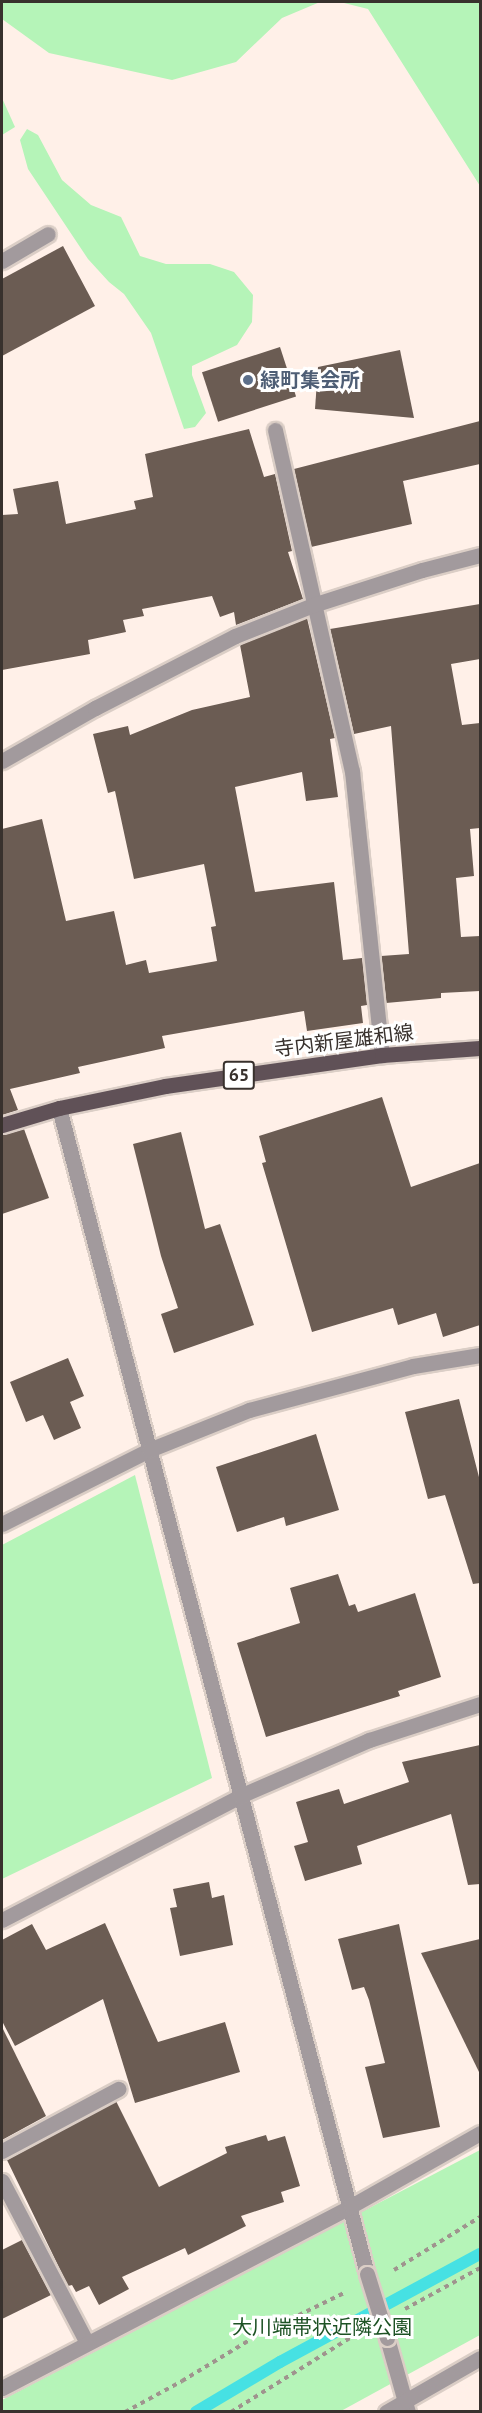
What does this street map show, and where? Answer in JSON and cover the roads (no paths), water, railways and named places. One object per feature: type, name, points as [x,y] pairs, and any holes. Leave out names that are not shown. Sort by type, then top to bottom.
[{"type":"main road","name":"寺内新屋雄和線","points":[[2,1125],[59,1108],[165,1086],[382,1054],[480,1048]]},
{"type":"street","points":[[2,261],[48,234]]},
{"type":"street","points":[[275,430],[352,771],[382,1054]]},
{"type":"street","points":[[2,761],[95,708],[235,636],[314,605],[422,570],[480,555]]},
{"type":"street","points":[[59,1108],[240,1796],[351,2206],[367,2274],[406,2406]]},
{"type":"street","points":[[2,1524],[149,1450],[249,1410],[412,1366],[480,1355]]},
{"type":"street","points":[[2,1920],[240,1796],[369,1740],[480,1704]]},
{"type":"street","points":[[2,2151],[118,2089]]},
{"type":"street","points":[[2,2388],[351,2206],[480,2133]]},
{"type":"street","points":[[2,2181],[87,2343]]},
{"type":"street","points":[[386,2412],[406,2406],[480,2358]]},
{"type":"waterway","points":[[196,2412],[280,2362],[480,2254]]},
{"type":"place","name":"緑町集会所","points":[[248,380]]},
{"type":"park label","name":"大川端帯状近隣公園","points":[[322,2327]]}]
